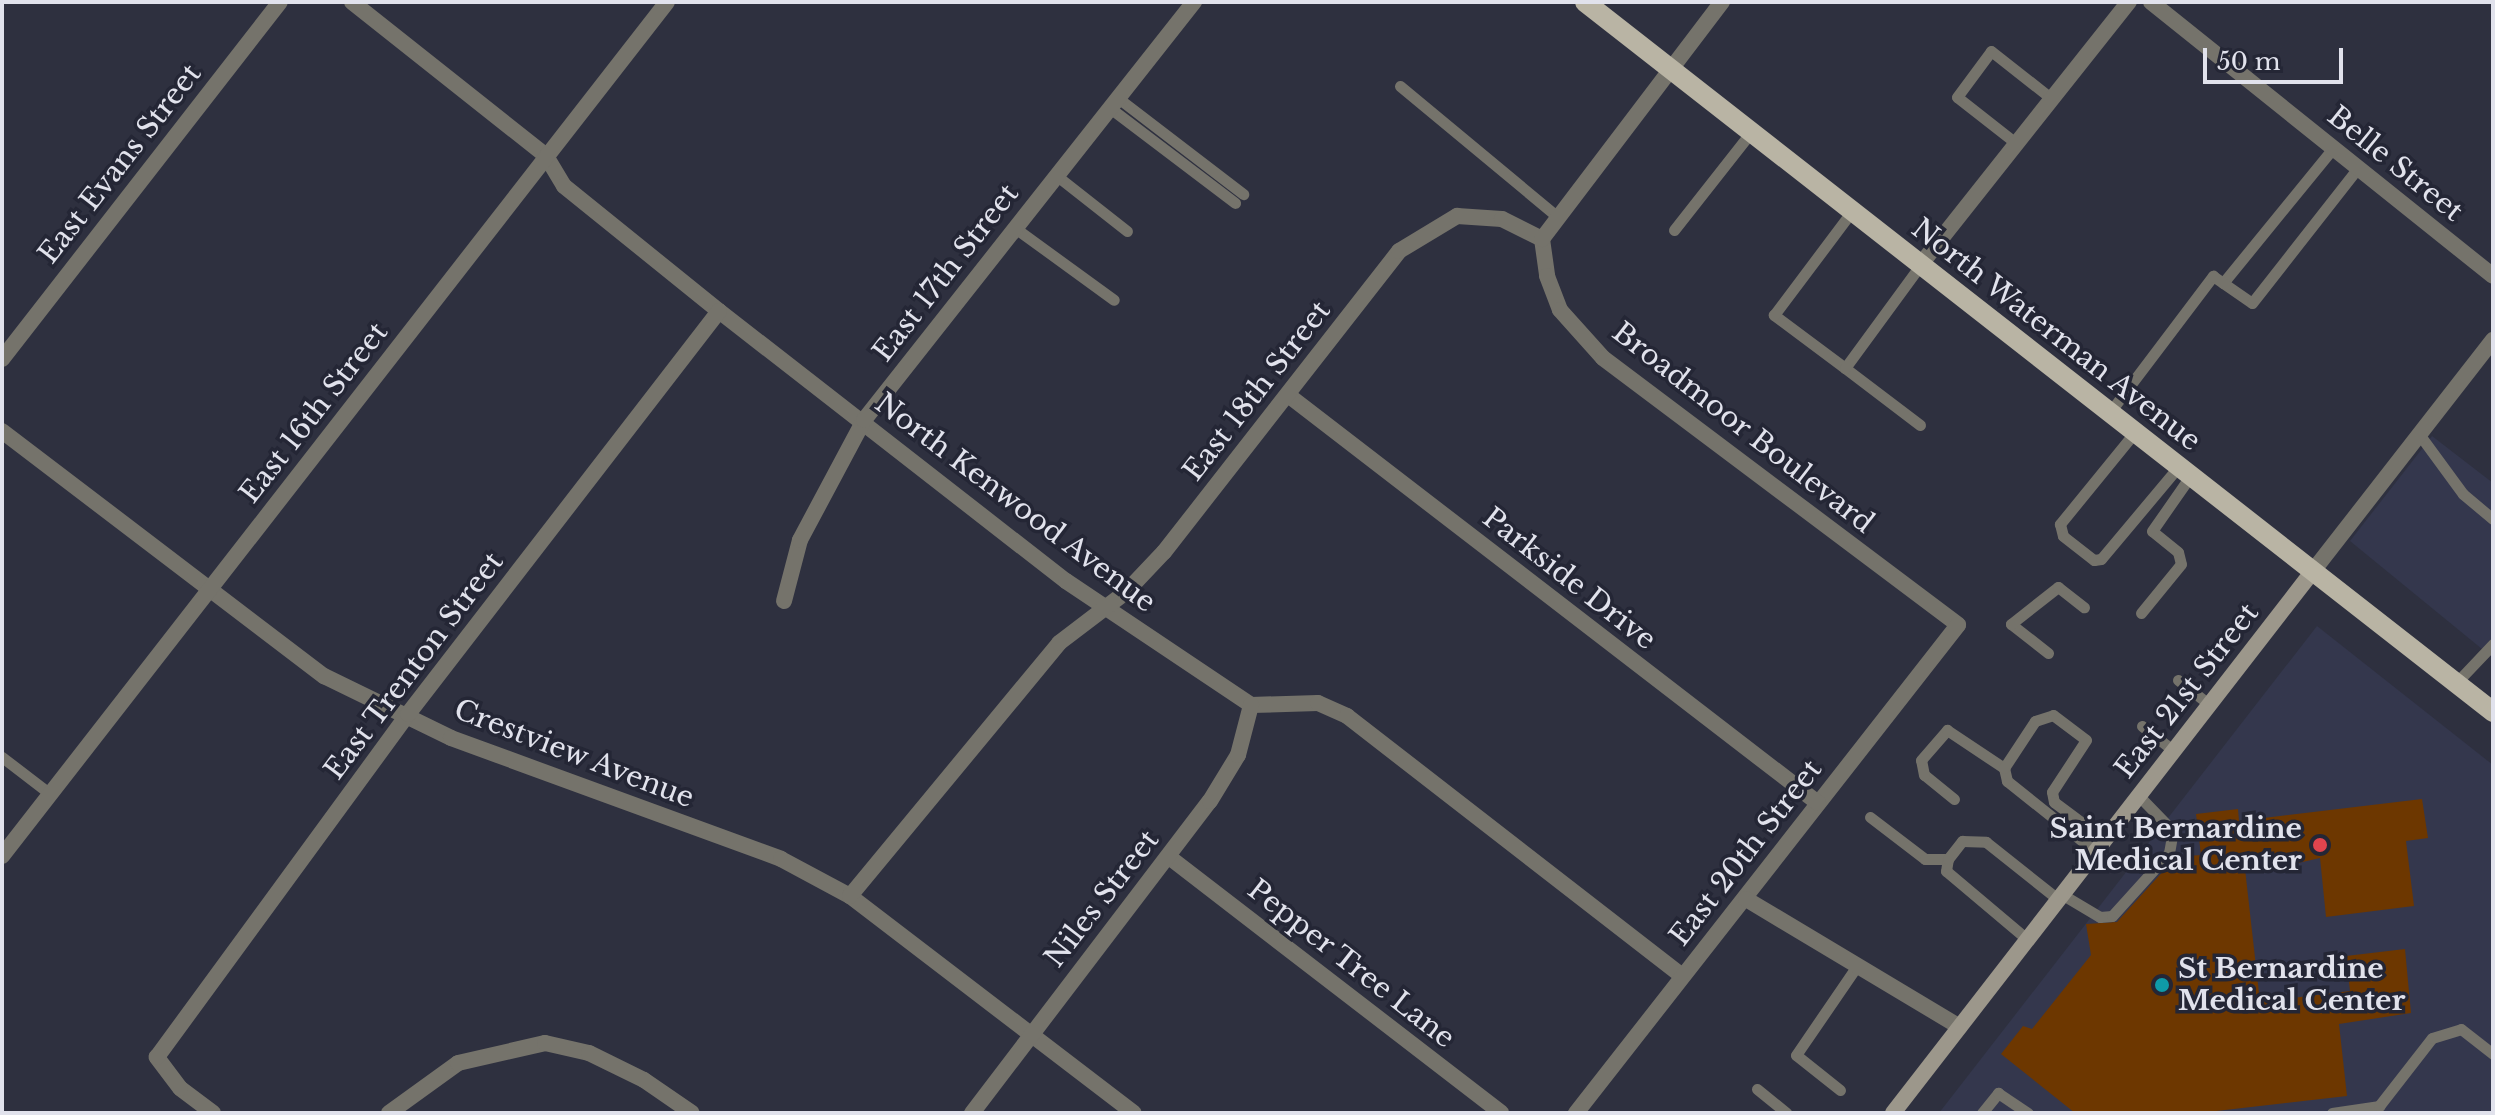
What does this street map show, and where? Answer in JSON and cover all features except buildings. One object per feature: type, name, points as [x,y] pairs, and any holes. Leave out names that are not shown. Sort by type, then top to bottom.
[{"type":"main road","name":"North Waterman Avenue","points":[[1585,2],[2493,712]]},
{"type":"street","name":"East Evans Street","points":[[2,359],[280,2]]},
{"type":"street","name":"North Kenwood Avenue","points":[[352,2],[546,156],[564,186],[719,311],[1106,609],[1251,705]]},
{"type":"street","name":"East 16th Street","points":[[2,856],[667,2]]},
{"type":"street","name":"East 17th Street","points":[[784,601],[800,540],[864,420],[1194,2]]},
{"type":"street","points":[[1542,239],[1669,67],[1722,2]]},
{"type":"street","points":[[1921,264],[2129,2]]},
{"type":"street","name":"Belle Street","points":[[2151,2],[2493,276]]},
{"type":"street","name":"East 18th Street","points":[[850,896],[1059,643],[1106,609],[1164,552],[1399,251],[1457,216],[1502,219],[1542,239]]},
{"type":"street","name":"Broadmoor Boulevard","points":[[1542,239],[1547,276],[1560,310],[1603,358],[1958,625]]},
{"type":"street","name":"East Trenton Street","points":[[213,1113],[180,1088],[157,1057],[408,714],[719,311]]},
{"type":"street","name":"East 21st Street","points":[[1893,1113],[2493,340]]},
{"type":"street","name":"Parkside Drive","points":[[1288,395],[1818,803]]},
{"type":"street","name":"Crestview Avenue","points":[[2,431],[324,676],[408,714],[451,738],[781,859],[850,896],[1031,1031],[1134,1113]]},
{"type":"street","name":"East 20th Street","points":[[1576,1113],[1958,625]]},
{"type":"street","points":[[1251,705],[1318,703],[1347,716],[1682,976]]},
{"type":"street","name":"Niles Street","points":[[972,1113],[1031,1031],[1169,857],[1238,755],[1251,705]]},
{"type":"street","name":"Pepper Tree Lane","points":[[1169,857],[1501,1113]]},
{"type":"street","points":[[1746,899],[1960,1027]]},
{"type":"street","points":[[389,1113],[458,1063],[545,1043],[589,1053],[644,1080],[692,1113]]},
{"type":"lane","points":[[2017,144],[1957,97],[1991,51],[2052,99]]},
{"type":"lane","points":[[1400,86],[1558,217]]},
{"type":"lane","points":[[1114,103],[1239,198]]},
{"type":"lane","points":[[1674,230],[1751,132]]},
{"type":"lane","points":[[2223,283],[2333,148]]},
{"type":"lane","points":[[2110,412],[2213,276],[2252,303],[2358,168]]},
{"type":"lane","points":[[1057,176],[1127,231]]},
{"type":"lane","points":[[1852,211],[1774,315],[1920,425]]},
{"type":"lane","points":[[1015,228],[1114,300]]},
{"type":"lane","points":[[1845,368],[1921,264]]},
{"type":"lane","points":[[2135,432],[2060,524],[2063,536],[2094,560],[2101,559],[2185,471]]},
{"type":"lane","points":[[2419,434],[2463,494],[2493,519]]},
{"type":"lane","points":[[2141,613],[2181,564],[2178,552],[2152,531],[2185,471]]},
{"type":"lane","points":[[2048,653],[2011,624],[2058,587],[2084,607]]},
{"type":"lane","points":[[2456,683],[2493,644]]},
{"type":"lane","points":[[2178,680],[2210,705]]},
{"type":"lane","points":[[2004,768],[2035,721],[2053,715],[2086,740],[2052,792],[2054,802],[2100,846]]},
{"type":"lane","points":[[2142,726],[2174,751]]},
{"type":"lane","points":[[1954,799],[1924,775],[1921,760],[1947,730],[2004,768],[2007,781],[2055,819],[2100,846]]},
{"type":"lane","points":[[2,757],[50,794]]},
{"type":"lane","points":[[2028,940],[1956,883],[1946,871],[1948,859],[1962,841],[1986,842],[2061,897],[2100,917],[2112,916],[2169,853],[2173,831],[2139,796]]},
{"type":"lane","points":[[1870,817],[1925,859],[1948,859]]},
{"type":"lane","points":[[1840,1090],[1796,1055],[1857,966]]},
{"type":"lane","points":[[2332,1113],[2379,1106],[2432,1038],[2461,1029],[2493,1054]]},
{"type":"lane","points":[[1757,1089],[1787,1113]]},
{"type":"lane","points":[[1982,1113],[1998,1093],[2028,1113]]},
{"type":"shaded area","points":[[2432,436],[2493,483],[2493,658],[2350,541]]},
{"type":"shaded area","name":"Saint Bernardine Medical Center","points":[[2317,626],[2493,765],[2493,1113],[1939,1113]]},
{"type":"place","name":"Saint Bernardine Medical Center","points":[[2320,845]]},
{"type":"place","name":"St Bernardine Medical Center","points":[[2162,985]]}]
